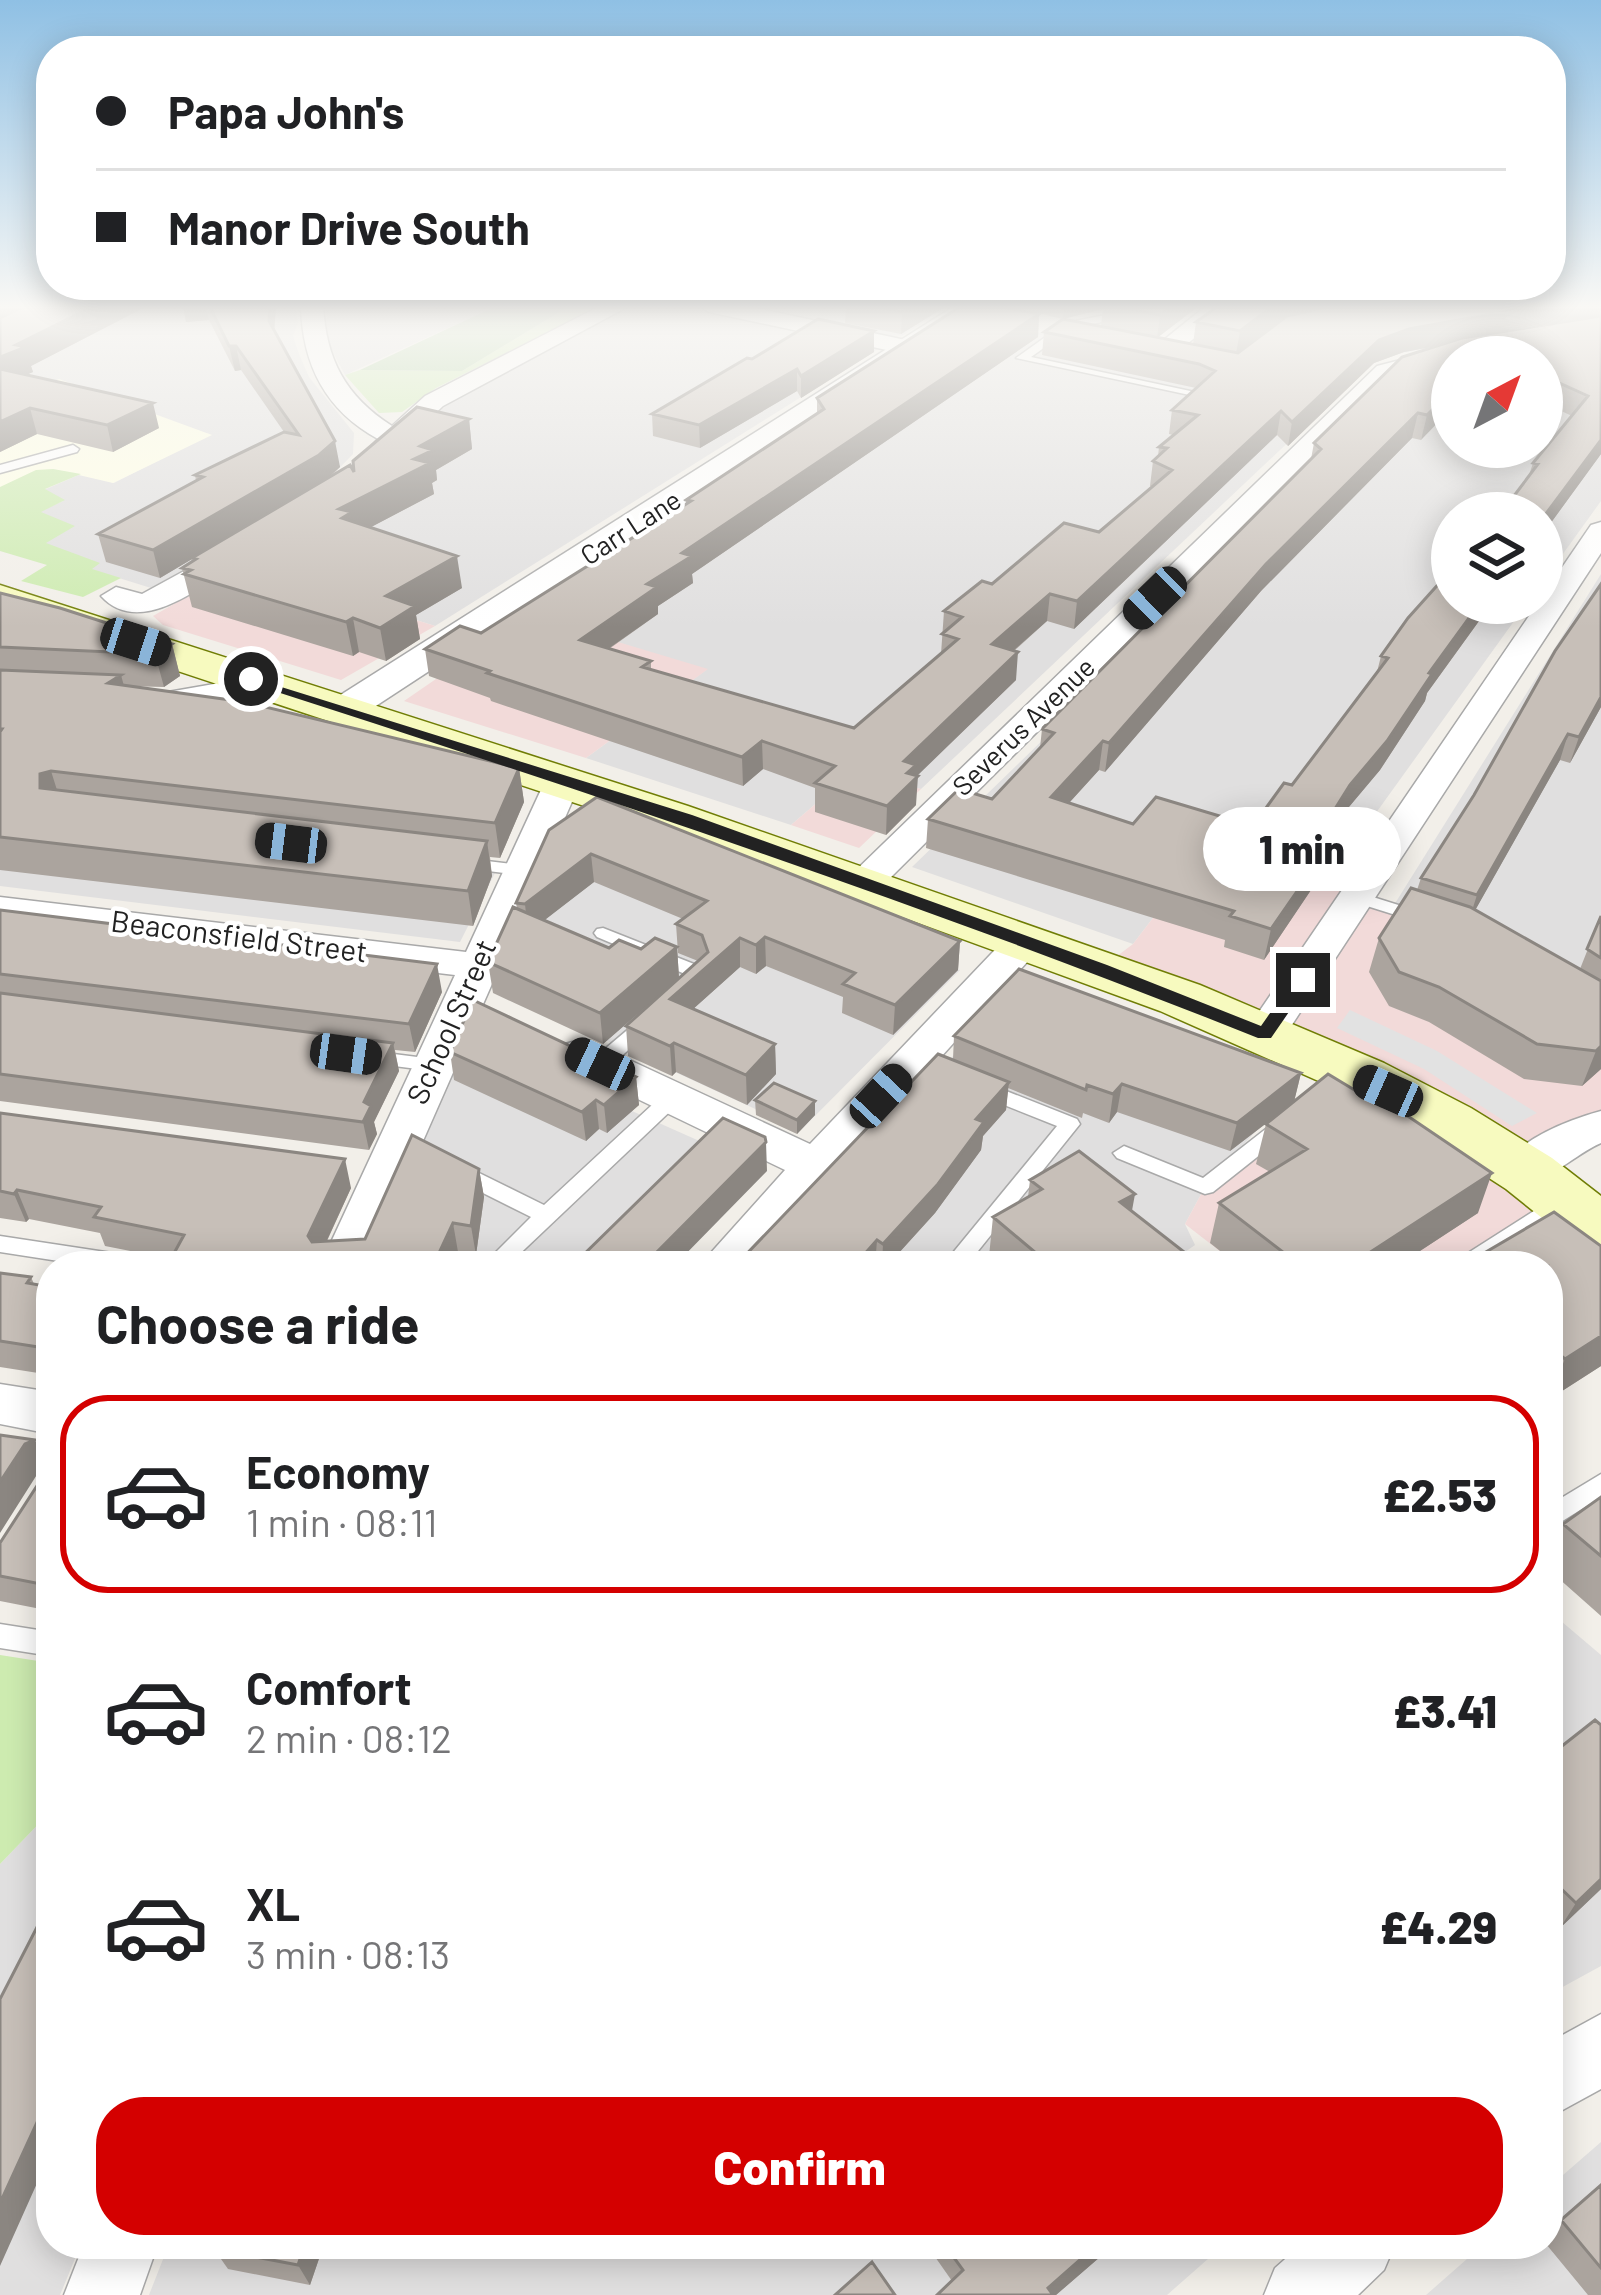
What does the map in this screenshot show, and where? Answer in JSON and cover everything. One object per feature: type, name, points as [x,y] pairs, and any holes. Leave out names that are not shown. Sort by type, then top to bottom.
[{"type":"main road","points":[[0,598],[564,779],[1025,941],[1265,1034],[1320,1086],[1388,1091],[1563,1199]]},
{"type":"street","points":[[361,412],[374,428],[394,436]]},
{"type":"street","points":[[353,477],[421,412]]},
{"type":"street","name":"Carr Lane","points":[[345,709],[810,412]]},
{"type":"street","name":"Severus Avenue","points":[[865,883],[1344,412]]},
{"type":"street","points":[[1265,1034],[1601,531]]},
{"type":"street","points":[[116,596],[146,605],[261,538]]},
{"type":"street","points":[[180,698],[222,693],[251,679]]},
{"type":"street","name":"School Street","points":[[347,1251],[361,1169],[433,1065],[564,779]]},
{"type":"street","name":"Beaconsfield Street","points":[[0,909],[470,982],[523,1028],[816,1166]]},
{"type":"street","points":[[737,1251],[816,1166],[933,1068],[1025,941]]},
{"type":"street","points":[[1563,1199],[1570,1139],[1601,1126]]},
{"type":"street","points":[[0,1405],[36,1411]]},
{"type":"street","points":[[1563,2074],[1601,2049]]},
{"type":"street","points":[[102,2295],[116,2259]]},
{"type":"street","points":[[1302,2295],[1342,2259]]},
{"type":"lane","points":[[0,469],[73,449]]},
{"type":"lane","points":[[452,862],[521,870]]},
{"type":"lane","points":[[1358,897],[1445,926]]},
{"type":"lane","points":[[600,1064],[697,978],[692,970],[603,933]]},
{"type":"lane","points":[[342,1054],[433,1065]]},
{"type":"lane","points":[[933,1068],[1070,1124],[965,1251]]},
{"type":"lane","points":[[1124,1153],[1205,1186],[1320,1086]]},
{"type":"lane","points":[[509,1251],[673,1097]]},
{"type":"lane","points":[[446,1165],[546,1215]]},
{"type":"lane","points":[[1487,1251],[1563,1199]]},
{"type":"lane","points":[[0,1244],[46,1251]]},
{"type":"lane","points":[[1563,1510],[1601,1484]]},
{"type":"lane","points":[[0,1636],[36,1642]]},
{"type":"shaded area","points":[[0,412],[149,412],[212,435],[113,483],[53,469],[0,489]]},
{"type":"shaded area","points":[[57,412],[337,412],[354,433],[353,454],[313,495],[151,588],[90,569],[45,543],[40,511],[63,501],[44,490],[81,474],[114,483],[210,434]]},
{"type":"shaded area","points":[[438,412],[777,412],[435,626],[242,565]]},
{"type":"shaded area","points":[[863,412],[1320,412],[921,789],[854,771],[791,825],[586,758],[706,670],[588,633]]},
{"type":"shaded area","points":[[1397,412],[1431,412],[1431,468],[1563,468],[1563,412],[1601,412],[1601,501],[1563,554],[1563,492],[1431,492],[1431,624],[1512,624],[1327,881],[1209,845],[1133,944],[912,867],[1086,698]]},
{"type":"shaded area","points":[[242,565],[435,626],[341,680],[163,625],[153,616]]},
{"type":"shaded area","points":[[1601,574],[1601,1004],[1394,905]]},
{"type":"shaded area","points":[[588,633],[708,669],[586,758],[404,701],[481,648]]},
{"type":"shaded area","points":[[854,771],[921,789],[859,848],[791,825]]},
{"type":"shaded area","points":[[0,818],[496,871],[460,942],[0,886]]},
{"type":"shaded area","points":[[642,843],[960,970],[801,1130],[492,988],[517,941]]},
{"type":"shaded area","points":[[1209,845],[1361,892],[1601,1013],[1601,1126],[1525,1168],[1565,1199],[1487,1251],[1220,1251],[1185,1224],[1205,1187],[1304,1110],[1334,1067],[1100,969],[1133,944]]},
{"type":"shaded area","points":[[1027,976],[1299,1084],[1205,1187],[1185,1224],[1195,1245],[1186,1251],[773,1251]]},
{"type":"shaded area","points":[[1350,1010],[1437,1051],[1537,1113],[1512,1126],[1424,1069],[1337,1028]]},
{"type":"shaded area","points":[[467,1032],[767,1171],[689,1251],[372,1251]]},
{"type":"shaded area","points":[[1563,1623],[1601,1655],[1601,1966],[1563,1987]]},
{"type":"shaded area","points":[[36,1827],[36,2259],[75,2259],[60,2295],[0,2295],[0,1864]]},
{"type":"shaded area","points":[[1601,2142],[1601,2295],[1426,2295],[1467,2259],[1563,2259],[1563,2175]]},
{"type":"shaded area","points":[[163,2259],[1208,2259],[1167,2295],[149,2295]]},
{"type":"green space","points":[[36,470],[81,474],[45,489],[65,500],[41,512],[75,526],[46,543],[100,563],[92,569],[121,578],[83,597],[21,581],[47,565],[0,551],[0,487]]},
{"type":"green space","points":[[0,1655],[36,1661],[36,1827],[0,1864]]},
{"type":"building","points":[[0,412],[21,412],[0,422]]},
{"type":"building","points":[[49,412],[134,412],[107,425]]},
{"type":"building","points":[[283,412],[319,412],[335,441],[319,455],[153,550],[98,534],[203,477],[195,475],[284,432],[299,435]]},
{"type":"building","points":[[411,412],[469,419],[420,446],[433,450],[414,459],[430,463],[339,509],[352,512],[342,518],[457,556],[386,596],[415,606],[380,628],[184,574],[191,570],[182,568],[196,559],[192,558],[350,465],[354,472],[353,461]]},
{"type":"building","points":[[655,412],[722,412],[699,425],[652,414]]},
{"type":"building","points":[[819,412],[892,412],[682,553],[692,556],[647,584],[657,587],[580,640],[651,661],[642,667],[854,728],[958,639],[942,634],[962,617],[944,611],[982,581],[992,584],[1064,523],[1099,532],[1172,470],[1153,461],[1167,448],[1159,447],[1198,415],[1183,412],[1280,412],[1077,601],[1050,594],[992,644],[1018,652],[904,761],[916,765],[907,773],[918,776],[887,806],[815,783],[835,766],[762,741],[742,757],[425,649],[460,626],[481,633],[691,501],[686,500]]},
{"type":"building","points":[[1282,412],[1303,412],[1292,422]]},
{"type":"building","points":[[1346,412],[1430,412],[1418,413],[1266,564],[1109,743],[1103,741],[1051,797],[1133,824],[1156,797],[1253,826],[1284,783],[1292,785],[1388,658],[1381,656],[1408,618],[1431,592],[1431,624],[1465,624],[1387,741],[1350,785],[1305,857],[1318,861],[1271,929],[1230,916],[1234,911],[928,819],[959,789],[992,799],[1054,733],[1042,729],[1321,449],[1314,443]]},
{"type":"building","points":[[1575,412],[1601,412],[1601,440],[1562,492],[1517,492],[1535,468],[1563,468],[1563,426]]},
{"type":"building","points":[[1601,584],[1601,697],[1579,737],[1568,734],[1477,895],[1421,878],[1555,651]]},
{"type":"building","points":[[0,593],[172,644],[155,654],[0,647]]},
{"type":"building","points":[[0,670],[121,675],[108,683],[245,702],[519,768],[495,823],[51,771],[40,774],[40,788],[487,841],[468,891],[0,837]]},
{"type":"building","points":[[597,797],[960,941],[895,1005],[843,984],[855,973],[765,937],[756,945],[740,938],[670,999],[775,1044],[746,1075],[674,1043],[670,1046],[626,1026],[708,952],[702,935],[676,924],[707,901],[591,854],[525,904],[516,903],[549,830]]},
{"type":"building","points":[[1411,888],[1470,907],[1601,981],[1601,1046],[1596,1051],[1537,1044],[1439,987],[1399,972],[1379,938]]},
{"type":"building","points":[[513,907],[609,948],[619,940],[641,949],[655,938],[677,947],[600,1013],[488,962]]},
{"type":"building","points":[[0,910],[437,964],[409,1024],[0,974]]},
{"type":"building","points":[[1601,916],[1601,958],[1587,949]]},
{"type":"building","points":[[1019,969],[1301,1073],[1237,1123],[1122,1084],[1113,1094],[1087,1085],[1086,1090],[954,1036]]},
{"type":"building","points":[[0,993],[393,1043],[364,1102],[371,1106],[363,1122],[0,1074]]},
{"type":"building","points":[[473,1000],[636,1077],[604,1105],[596,1100],[582,1112],[450,1052]]},
{"type":"building","points":[[938,1054],[1009,1082],[976,1119],[984,1122],[938,1184],[883,1244],[877,1240],[867,1251],[749,1251]]},
{"type":"building","points":[[1328,1074],[1381,1106],[1387,1102],[1492,1173],[1372,1251],[1281,1251],[1219,1203],[1307,1149],[1266,1124]]},
{"type":"building","points":[[774,1083],[815,1101],[797,1120],[755,1100]]},
{"type":"building","points":[[0,1113],[345,1159],[308,1236],[312,1242],[365,1239],[412,1135],[479,1169],[471,1226],[453,1223],[440,1251],[175,1251],[184,1235],[94,1217],[101,1207],[17,1190],[14,1194],[0,1191]]},
{"type":"building","points":[[723,1118],[765,1137],[766,1142],[658,1251],[587,1251]]},
{"type":"building","points":[[1079,1151],[1135,1194],[1120,1202],[1183,1251],[1034,1251],[993,1217],[1042,1189],[1030,1180]]},
{"type":"building","points":[[1554,1212],[1601,1246],[1601,1336],[1563,1357],[1563,1251],[1488,1251]]},
{"type":"building","points":[[0,1273],[31,1277],[27,1283],[36,1284],[36,1347],[0,1341]]},
{"type":"building","points":[[0,1435],[35,1440],[25,1444],[0,1482]]},
{"type":"building","points":[[36,1487],[36,1583],[0,1576],[0,1543]]},
{"type":"building","points":[[1601,1497],[1601,1556],[1563,1524]]},
{"type":"building","points":[[1595,1720],[1601,1725],[1601,1879],[1576,1903],[1563,1890],[1563,1745]]},
{"type":"building","points":[[36,1929],[36,2125],[0,2203],[0,1999]]},
{"type":"building","points":[[1601,2185],[1601,2268],[1563,2222]]},
{"type":"building","points":[[266,2259],[300,2259],[298,2265]]},
{"type":"building","points":[[955,2259],[1081,2259],[1048,2288],[1053,2295],[937,2295],[963,2270]]},
{"type":"building","points":[[872,2262],[895,2295],[835,2295]]},
{"type":"route","points":[[251,679],[686,818],[1265,1034],[1303,980]]}]
